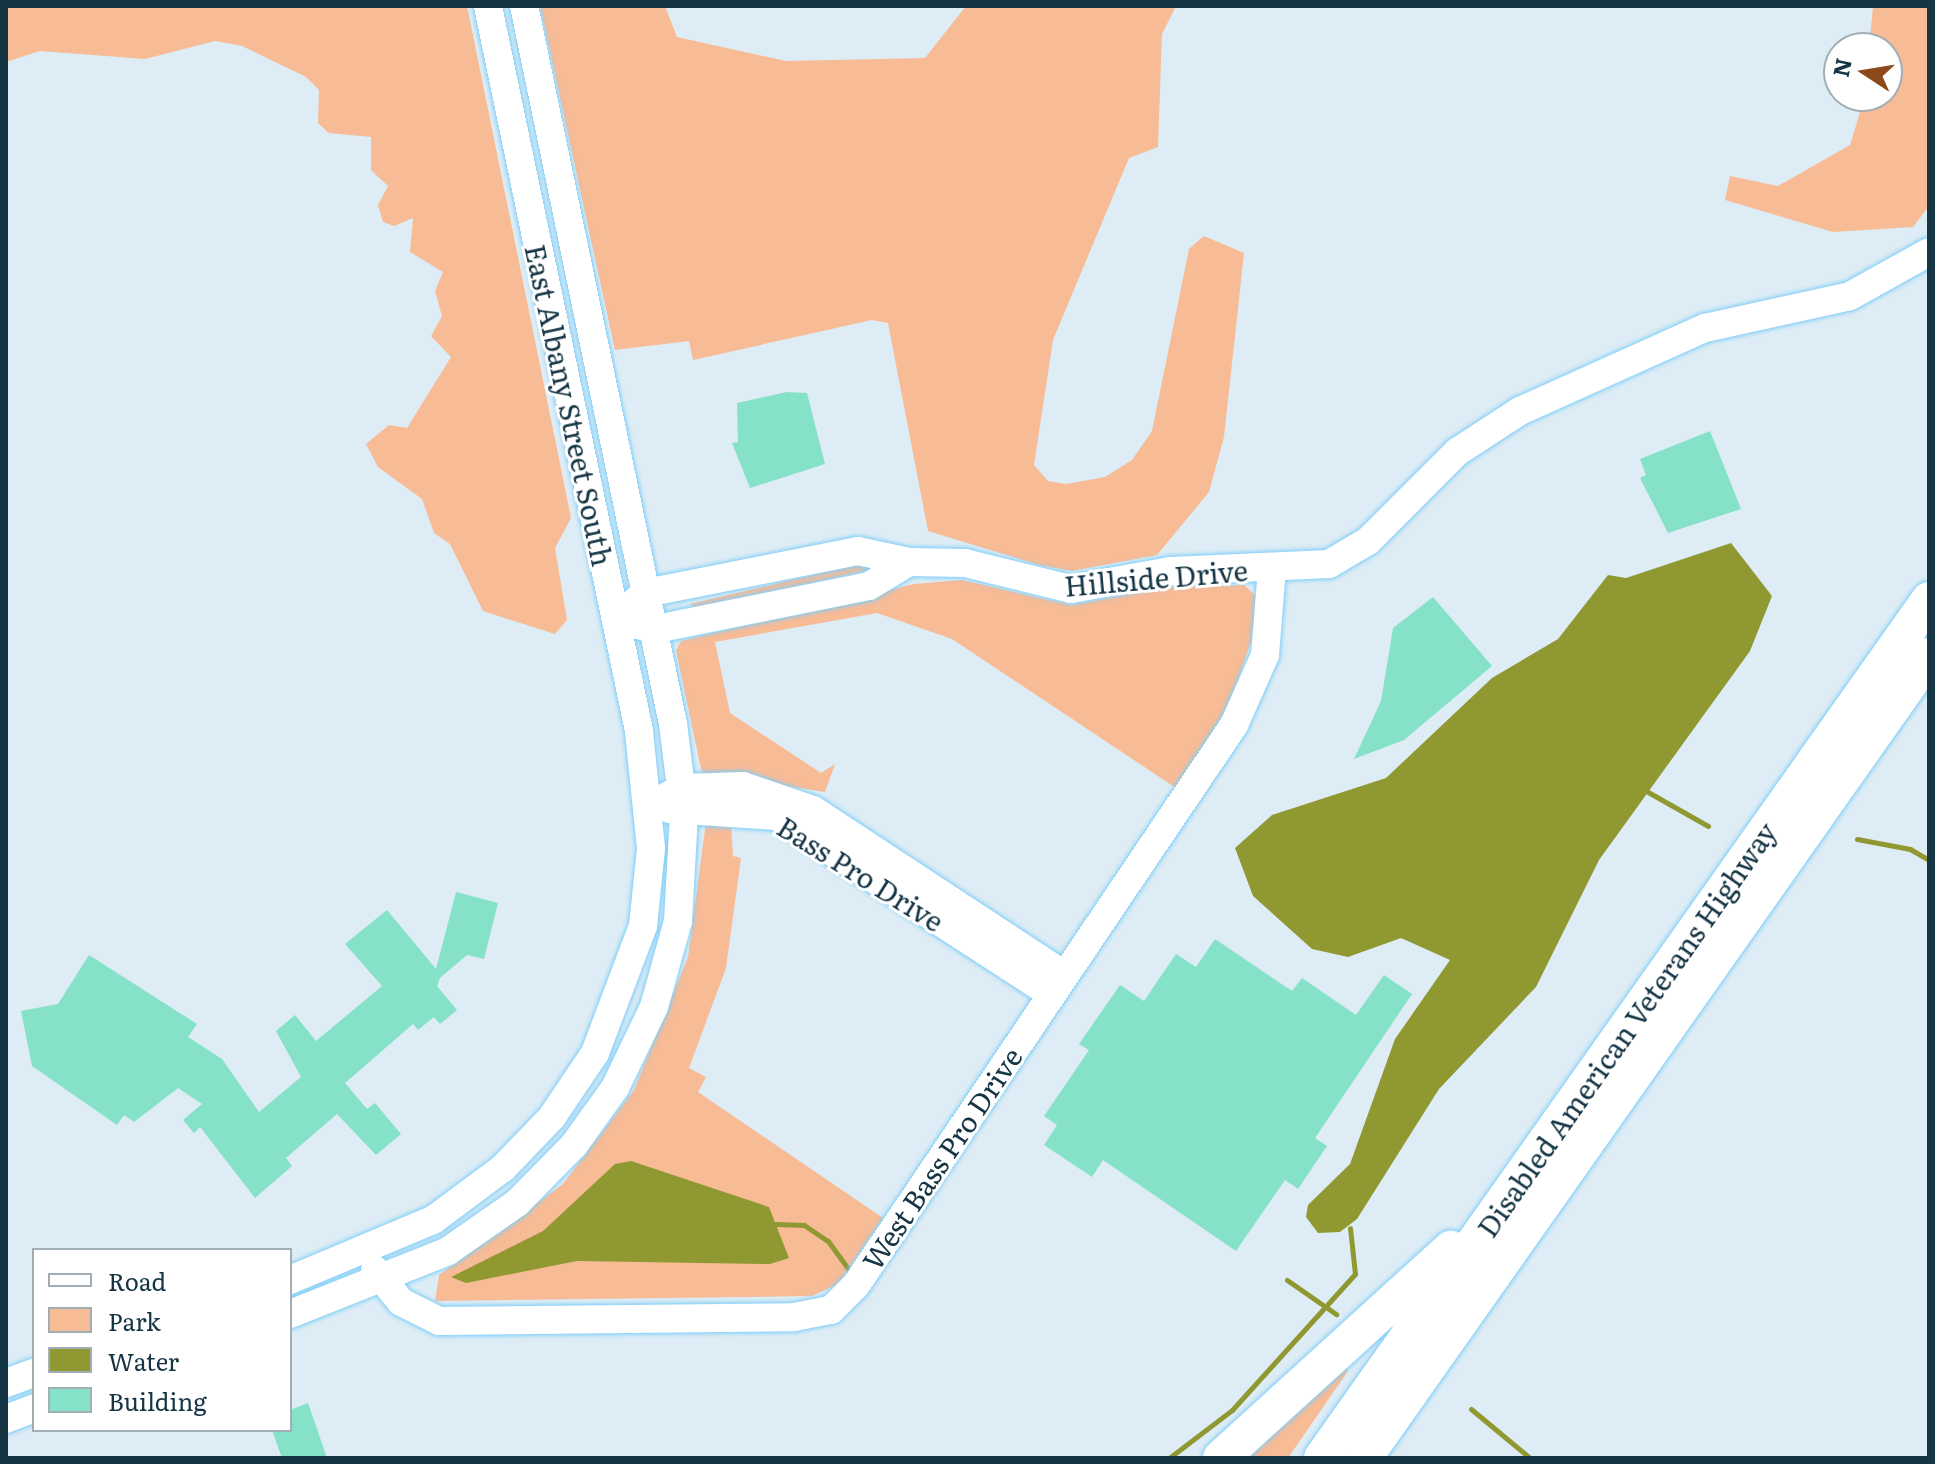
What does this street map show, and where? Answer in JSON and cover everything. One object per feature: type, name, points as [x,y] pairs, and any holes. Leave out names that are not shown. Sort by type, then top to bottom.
[{"type":"highway","name":"Disabled American Veterans Highway","points":[[1322,1458],[1929,600]]},
{"type":"highway","name":"Disabled American Veterans Highway","points":[[1364,1458],[1929,656]]},
{"type":"highway","points":[[1221,1458],[1509,1194]]},
{"type":"street","name":"East Albany Street South","points":[[292,1279],[368,1250],[433,1220],[503,1168],[552,1117],[595,1053],[643,926],[648,805],[614,619],[488,6]]},
{"type":"street","name":"East Albany Street South","points":[[292,1313],[380,1284],[448,1251],[517,1203],[574,1145],[615,1088],[654,1007],[678,921],[683,800],[656,629],[524,6]]},
{"type":"street","name":"Hillside Drive","points":[[646,593],[858,551],[909,562],[965,563],[1071,589],[1170,571],[1329,564],[1349,554],[1481,434],[1705,328],[1850,296],[1929,252]]},
{"type":"street","points":[[614,619],[656,629],[869,586],[909,562]]},
{"type":"street","name":"West Bass Pro Drive","points":[[380,1284],[439,1321],[794,1317],[831,1310],[856,1285],[1254,690],[1272,621],[1272,568]]},
{"type":"street","points":[[614,619],[646,593]]},
{"type":"street","name":"Bass Pro Drive","points":[[648,805],[683,800],[777,816],[1057,984]]},
{"type":"street","points":[[368,1250],[380,1284]]},
{"type":"street","points":[[6,1383],[32,1374]]},
{"type":"street","points":[[6,1419],[32,1409]]},
{"type":"green space","points":[[6,6],[467,6],[571,518],[555,548],[567,620],[555,634],[483,611],[450,544],[434,533],[422,499],[378,467],[366,444],[389,425],[407,428],[451,357],[431,336],[442,316],[435,291],[443,272],[410,252],[413,218],[394,226],[383,222],[378,205],[388,186],[371,170],[371,137],[329,133],[318,123],[319,90],[306,77],[242,46],[215,41],[145,59],[40,51],[6,62]]},
{"type":"green space","points":[[540,6],[665,6],[677,37],[786,61],[925,58],[966,6],[1176,6],[1162,34],[1158,147],[1129,158],[1053,340],[1034,465],[1048,481],[1066,484],[1105,477],[1132,460],[1152,431],[1189,249],[1204,236],[1244,253],[1224,437],[1209,492],[1157,555],[1072,571],[1039,565],[928,531],[888,323],[872,320],[693,360],[689,341],[615,350]]},
{"type":"green space","points":[[1873,6],[1929,6],[1929,206],[1913,227],[1833,232],[1725,200],[1730,176],[1778,186],[1850,145],[1860,112],[1903,112],[1903,32],[1871,32]]},
{"type":"green space","points":[[860,564],[873,569],[696,609],[690,604]]},
{"type":"green space","points":[[962,580],[1071,605],[1167,587],[1244,585],[1258,598],[1259,619],[1229,705],[1176,788],[952,639],[877,613],[715,642],[730,713],[821,773],[835,764],[825,792],[702,773],[676,651],[681,641],[914,584]]},
{"type":"green space","points":[[706,822],[731,824],[733,856],[741,858],[726,968],[689,1068],[706,1077],[698,1092],[883,1218],[838,1284],[812,1296],[435,1301],[439,1275],[563,1184],[634,1090],[688,957]]},
{"type":"green space","points":[[1344,1365],[1348,1371],[1288,1458],[1236,1458]]},
{"type":"water","points":[[1731,543],[1772,596],[1750,651],[1599,860],[1536,987],[1439,1089],[1357,1219],[1340,1232],[1318,1233],[1306,1217],[1308,1205],[1350,1164],[1395,1039],[1450,960],[1401,938],[1348,957],[1312,949],[1253,896],[1235,848],[1272,815],[1386,778],[1492,678],[1558,639],[1608,575],[1626,578]]},
{"type":"water","points":[[631,1161],[769,1207],[789,1258],[770,1264],[577,1261],[466,1283],[451,1277],[543,1231],[615,1164]]},
{"type":"building","points":[[787,392],[807,393],[825,464],[750,488],[732,443],[738,442],[737,403]]},
{"type":"building","points":[[1710,431],[1741,509],[1668,533],[1640,478],[1646,475],[1640,459]]},
{"type":"building","points":[[1433,597],[1492,666],[1404,740],[1354,759],[1381,701],[1393,628]]},
{"type":"building","points":[[456,892],[498,903],[484,959],[467,955],[440,978],[437,986],[457,1010],[440,1024],[434,1017],[418,1030],[413,1024],[345,1083],[367,1109],[375,1103],[401,1134],[376,1155],[337,1114],[286,1158],[292,1166],[255,1198],[200,1127],[194,1133],[183,1120],[202,1104],[178,1088],[134,1122],[124,1115],[117,1125],[32,1066],[21,1011],[58,1004],[89,955],[197,1024],[188,1037],[222,1059],[259,1112],[301,1077],[276,1031],[295,1015],[316,1041],[382,986],[345,944],[387,910],[436,969]]},
{"type":"building","points":[[1215,939],[1292,991],[1302,978],[1356,1015],[1384,975],[1412,994],[1315,1138],[1327,1146],[1298,1189],[1285,1180],[1236,1251],[1103,1160],[1092,1177],[1044,1145],[1057,1125],[1044,1116],[1089,1050],[1079,1044],[1120,985],[1144,1001],[1176,954],[1196,967]]},
{"type":"building","points":[[308,1403],[327,1458],[282,1458],[273,1432],[292,1432],[292,1409]]},
{"type":"waterway","points":[[1648,792],[1708,826]]},
{"type":"waterway","points":[[1857,839],[1910,849],[1929,860]]},
{"type":"waterway","points":[[776,1224],[804,1225],[828,1241],[849,1270]]},
{"type":"waterway","points":[[1169,1458],[1232,1410],[1355,1274],[1350,1228]]},
{"type":"waterway","points":[[1287,1280],[1336,1314]]},
{"type":"waterway","points":[[1471,1409],[1530,1458]]}]
